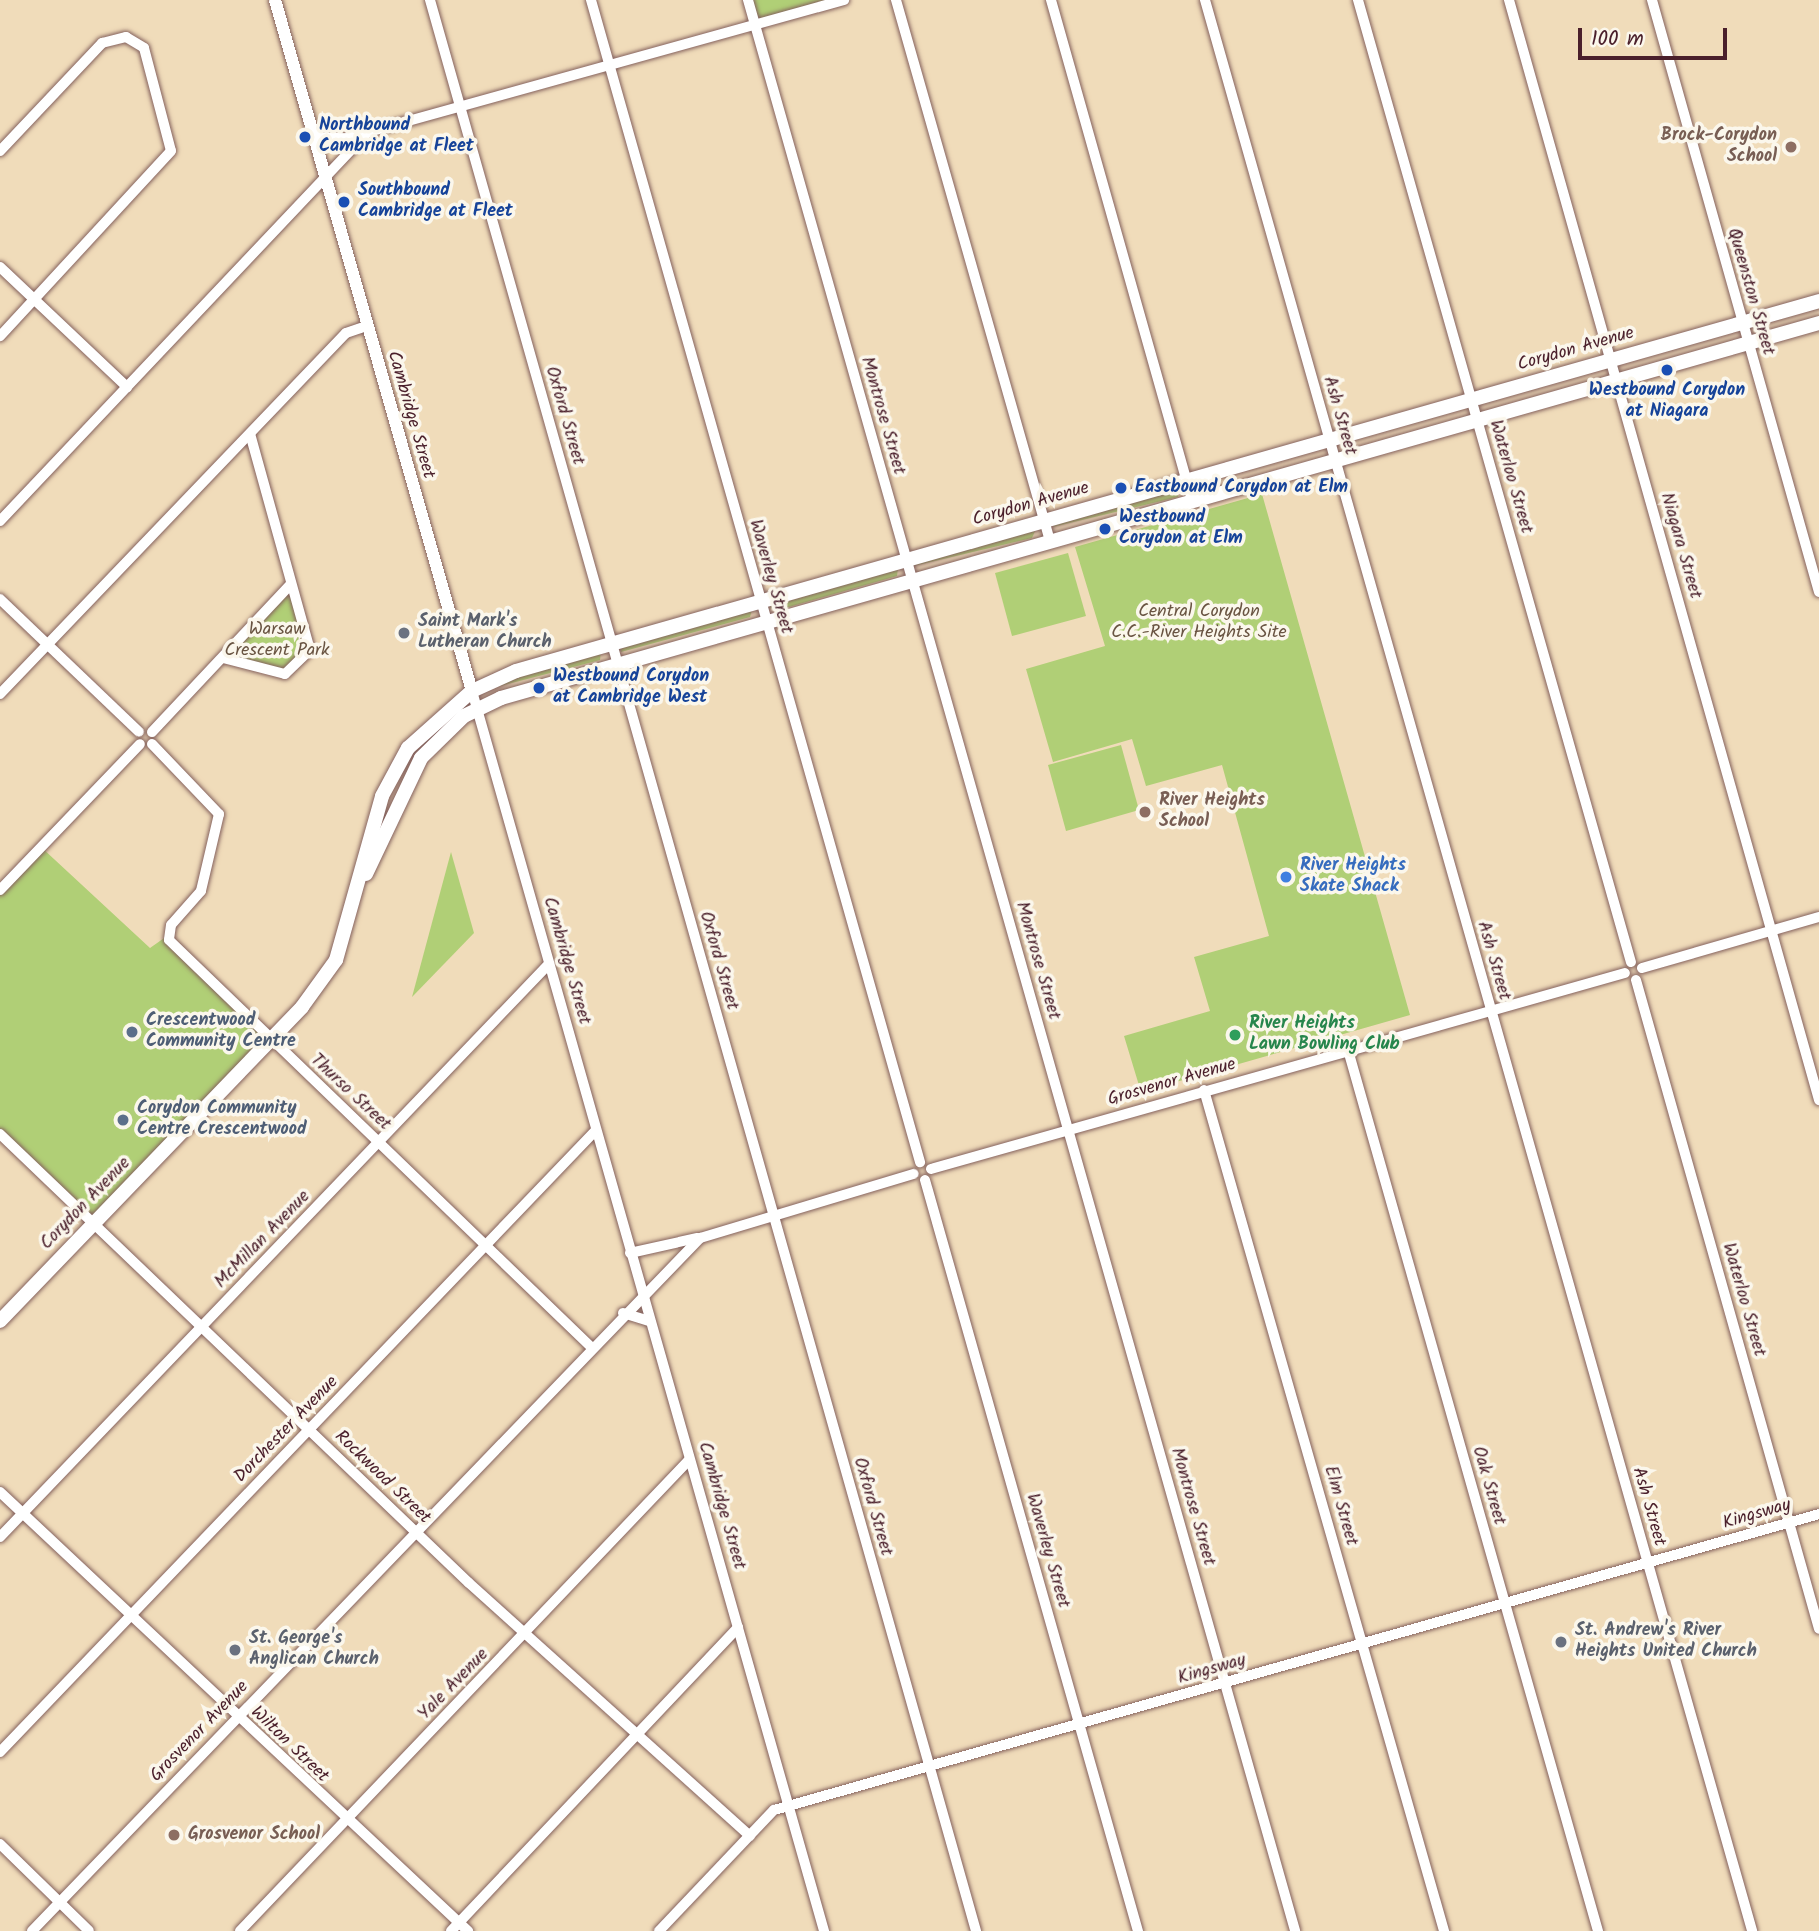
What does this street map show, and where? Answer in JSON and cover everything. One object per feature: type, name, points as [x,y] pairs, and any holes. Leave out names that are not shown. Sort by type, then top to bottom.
[{"type":"main road","name":"Corydon Avenue","points":[[0,1321],[271,1039],[336,960],[364,877],[382,796],[408,748],[472,691],[516,671],[1819,301]]},
{"type":"main road","name":"Corydon Avenue","points":[[364,877],[421,758],[477,708],[617,663],[1819,323]]},
{"type":"street","name":"Cambridge Street","points":[[275,0],[824,1931]]},
{"type":"street","name":"Oxford Street","points":[[430,0],[976,1931]]},
{"type":"street","name":"Waverley Street","points":[[591,0],[920,1162]]},
{"type":"street","name":"Montrose Street","points":[[748,0],[1295,1931]]},
{"type":"street","points":[[313,137],[367,133],[844,0]]},
{"type":"street","points":[[896,0],[1050,541]]},
{"type":"street","points":[[1051,0],[1192,500]]},
{"type":"street","name":"Ash Street","points":[[1205,0],[1752,1931]]},
{"type":"street","name":"Waterloo Street","points":[[1358,0],[1631,962]]},
{"type":"street","name":"Niagara Street","points":[[1509,0],[1819,1100]]},
{"type":"street","name":"Queenston Street","points":[[1652,0],[1819,592]]},
{"type":"street","points":[[0,151],[102,43],[125,37],[144,48],[172,151],[0,336]]},
{"type":"street","points":[[0,521],[367,133]]},
{"type":"street","points":[[0,267],[127,387]]},
{"type":"street","points":[[0,694],[346,333],[366,326]]},
{"type":"street","points":[[223,658],[285,674],[310,650],[250,434]]},
{"type":"street","points":[[0,890],[140,744],[152,744],[152,732],[290,585]]},
{"type":"street","points":[[0,599],[139,732],[140,744]]},
{"type":"street","points":[[139,732],[152,732]]},
{"type":"street","name":"Thurso Street","points":[[152,744],[219,814],[201,891],[167,936],[591,1347]]},
{"type":"street","points":[[1642,968],[1636,979],[1625,973],[1631,962],[1642,968],[1819,917]]},
{"type":"street","name":"McMillan Avenue","points":[[0,1536],[548,965]]},
{"type":"street","name":"Grosvenor Avenue","points":[[931,1169],[1625,973]]},
{"type":"street","name":"Waterloo Street","points":[[1636,979],[1819,1629]]},
{"type":"street","name":"Oak Street","points":[[1348,1050],[1598,1931]]},
{"type":"street","name":"Elm Street","points":[[1204,1090],[1444,1931]]},
{"type":"street","name":"Dorchester Avenue","points":[[0,1752],[596,1130]]},
{"type":"street","name":"Rockwood Street","points":[[0,1134],[524,1635],[638,1733],[750,1836]]},
{"type":"street","points":[[920,1162],[931,1169],[925,1180],[914,1174],[920,1162]]},
{"type":"street","name":"Grosvenor Avenue","points":[[630,1252],[700,1238],[914,1174]]},
{"type":"street","name":"Waverley Street","points":[[925,1180],[1138,1931]]},
{"type":"street","name":"Grosvenor Avenue","points":[[32,1931],[641,1293],[700,1238]]},
{"type":"street","points":[[623,1312],[649,1321]]},
{"type":"street","name":"Yale Avenue","points":[[240,1931],[689,1460]]},
{"type":"street","name":"Wilton Street","points":[[0,1492],[455,1927],[468,1931]]},
{"type":"street","name":"Kingsway","points":[[659,1931],[774,1810],[1819,1514]]},
{"type":"street","points":[[455,1927],[738,1627]]},
{"type":"street","points":[[0,1844],[89,1931]]},
{"type":"green space","points":[[748,0],[844,0],[755,25]]},
{"type":"green space","points":[[1179,489],[1178,497],[1053,527],[1054,524]]},
{"type":"green space","name":"Central Corydon C.C.-River Heights Site","points":[[1262,494],[1410,1015],[1141,1092],[1124,1036],[1210,1011],[1194,957],[1269,936],[1222,765],[1146,786],[1132,739],[1053,762],[1026,669],[1105,646],[1075,547]]},
{"type":"green space","points":[[1036,529],[1032,538],[914,566],[915,563]]},
{"type":"green space","points":[[1068,553],[1086,616],[1012,636],[995,573]]},
{"type":"green space","points":[[898,568],[897,576],[775,611],[769,607]]},
{"type":"green space","name":"Warsaw Crescent Park","points":[[290,585],[310,650],[285,674],[223,658]]},
{"type":"green space","points":[[752,610],[750,617],[621,652],[620,648]]},
{"type":"green space","points":[[601,651],[600,660],[489,689],[505,681]]},
{"type":"green space","points":[[1121,745],[1139,810],[1066,831],[1048,765]]},
{"type":"green space","name":"Crescentwood Community Centre","points":[[41,847],[150,948],[167,936],[271,1039],[93,1224],[0,1134],[0,890]]},
{"type":"green space","points":[[451,852],[474,933],[412,997]]},
{"type":"place","name":"Northbound Cambridge at Fleet","points":[[305,137]]},
{"type":"place","name":"Brock-Corydon School","points":[[1791,147]]},
{"type":"place","name":"Southbound Cambridge at Fleet","points":[[344,202]]},
{"type":"place","name":"Westbound Corydon at Niagara","points":[[1667,370]]},
{"type":"place","name":"Eastbound Corydon at Elm","points":[[1121,488]]},
{"type":"place","name":"Westbound Corydon at Elm","points":[[1105,529]]},
{"type":"place","name":"Saint Mark's Lutheran Church","points":[[404,633]]},
{"type":"place","name":"Westbound Corydon at Cambridge West","points":[[539,688]]},
{"type":"place","name":"River Heights School","points":[[1145,812]]},
{"type":"place","name":"River Heights Skate Shack","points":[[1286,877]]},
{"type":"place","name":"Crescentwood Community Centre","points":[[132,1032]]},
{"type":"place","name":"River Heights Lawn Bowling Club","points":[[1235,1035]]},
{"type":"place","name":"Corydon Community Centre Crescentwood","points":[[123,1120]]},
{"type":"place","name":"St. Andrew's River Heights United Church","points":[[1561,1642]]},
{"type":"place","name":"St. George's Anglican Church","points":[[235,1650]]},
{"type":"place","name":"Grosvenor School","points":[[174,1835]]}]
